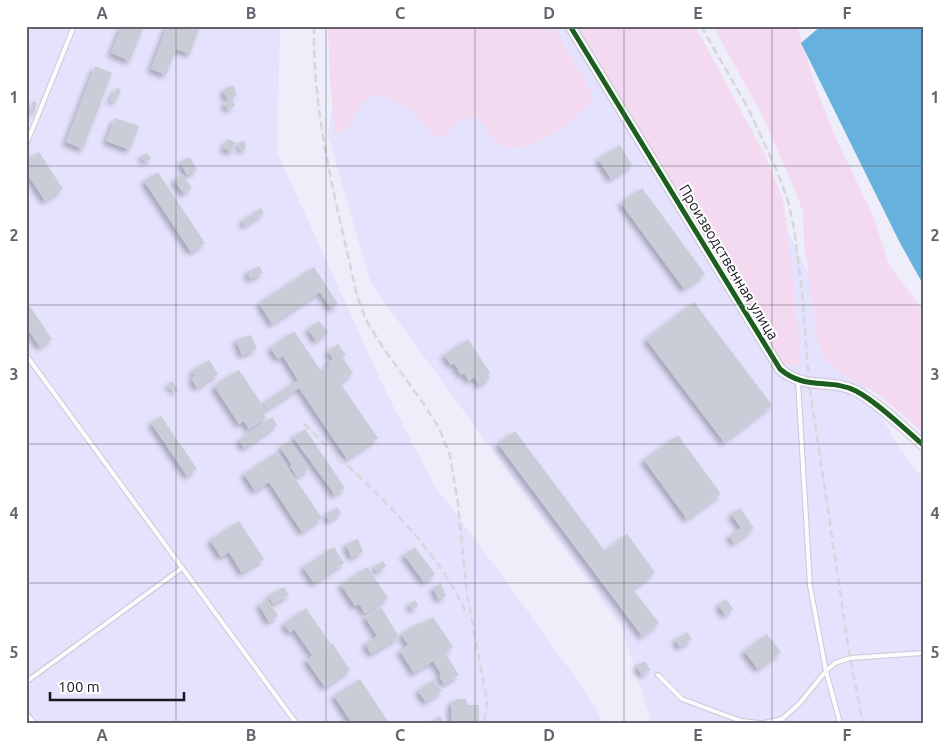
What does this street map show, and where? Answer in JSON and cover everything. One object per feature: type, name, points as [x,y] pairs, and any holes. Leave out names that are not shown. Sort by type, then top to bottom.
[{"type":"street","name":"Производственная улица","points":[[570,26],[780,369],[788,376],[798,380],[841,386],[856,391],[882,410],[923,445]]},
{"type":"lane","points":[[26,145],[74,26]]},
{"type":"lane","points":[[26,355],[296,723]]},
{"type":"lane","points":[[798,380],[810,586],[826,671],[840,723]]},
{"type":"lane","points":[[26,682],[182,568]]},
{"type":"lane","points":[[764,723],[782,718],[799,704],[835,663],[850,658],[923,653]]},
{"type":"lane","points":[[658,675],[682,699],[741,721],[760,723]]},
{"type":"lane","points":[[26,713],[34,723]]},
{"type":"shaded area","points":[[26,26],[280,26],[277,152],[387,394],[434,485],[582,687],[604,723],[26,723]]},
{"type":"shaded area","points":[[328,26],[554,26],[592,94],[592,102],[549,136],[524,147],[511,148],[500,144],[494,140],[480,121],[470,116],[456,124],[447,136],[437,137],[430,132],[414,112],[379,94],[369,98],[358,108],[349,125],[339,134],[335,130],[330,81]]},
{"type":"shaded area","points":[[346,26],[686,26],[856,370],[899,448],[923,479],[923,723],[648,723],[650,717],[621,626],[371,284],[328,135]]},
{"type":"shaded area","points":[[577,26],[695,26],[766,157],[783,200],[800,352],[799,363],[794,366],[785,365],[776,356]]},
{"type":"shaded area","points":[[713,26],[797,26],[817,91],[837,141],[873,215],[889,265],[923,310],[923,433],[882,397],[827,362],[820,349],[804,243],[803,212],[762,115]]},
{"type":"water","points":[[821,26],[923,26],[923,284],[900,243],[801,43]]},
{"type":"building","points":[[122,26],[144,26],[130,61],[111,53]]},
{"type":"building","points":[[167,26],[200,26],[190,54],[176,49],[166,75],[151,69]]},
{"type":"building","points":[[95,66],[112,73],[83,149],[66,142]]},
{"type":"building","points":[[233,85],[237,95],[227,99],[223,90]]},
{"type":"building","points":[[117,88],[121,90],[115,102],[110,100]]},
{"type":"building","points":[[231,99],[235,105],[228,110],[224,104]]},
{"type":"building","points":[[33,101],[37,103],[34,113],[30,112]]},
{"type":"building","points":[[115,118],[139,126],[130,150],[106,141]]},
{"type":"building","points":[[228,139],[236,143],[231,152],[223,148]]},
{"type":"building","points":[[245,141],[246,149],[240,150],[239,142]]},
{"type":"building","points":[[620,145],[632,165],[611,179],[598,159]]},
{"type":"building","points":[[39,152],[63,189],[45,201],[26,172],[26,160]]},
{"type":"building","points":[[147,153],[151,159],[146,162],[141,156]]},
{"type":"building","points":[[190,157],[197,170],[187,175],[180,162]]},
{"type":"building","points":[[158,172],[205,243],[191,252],[144,181]]},
{"type":"building","points":[[182,174],[192,188],[184,194],[174,180]]},
{"type":"building","points":[[642,188],[705,274],[684,289],[621,203]]},
{"type":"building","points":[[261,208],[264,213],[245,226],[242,221]]},
{"type":"building","points":[[259,266],[263,273],[250,279],[247,272]]},
{"type":"building","points":[[314,267],[338,304],[331,309],[320,292],[272,324],[259,303]]},
{"type":"building","points":[[694,302],[772,405],[724,442],[646,339]]},
{"type":"building","points":[[29,305],[52,339],[40,347],[26,327],[26,306]]},
{"type":"building","points":[[319,321],[328,332],[316,341],[308,329]]},
{"type":"building","points":[[294,331],[321,371],[330,365],[328,362],[333,359],[328,351],[338,344],[346,355],[342,357],[353,373],[340,383],[378,438],[347,459],[299,388],[267,409],[263,403],[298,380],[283,356],[278,359],[270,348]]},
{"type":"building","points":[[251,335],[257,349],[242,355],[236,340]]},
{"type":"building","points":[[468,339],[490,373],[488,375],[490,378],[479,385],[474,377],[469,381],[464,373],[461,375],[454,363],[451,365],[444,355]]},
{"type":"building","points":[[209,360],[218,374],[197,388],[191,378],[195,376],[192,371]]},
{"type":"building","points":[[239,370],[267,412],[264,414],[266,418],[249,429],[244,421],[239,424],[214,386]]},
{"type":"building","points":[[172,381],[178,390],[175,392],[168,384]]},
{"type":"building","points":[[161,416],[197,469],[187,476],[151,423]]},
{"type":"building","points":[[272,417],[277,425],[244,448],[239,440]]},
{"type":"building","points":[[305,429],[345,488],[335,495],[293,437]]},
{"type":"building","points":[[515,431],[605,551],[627,534],[655,572],[633,589],[659,623],[642,636],[498,444]]},
{"type":"building","points":[[678,435],[721,494],[687,519],[644,460]]},
{"type":"building","points":[[290,441],[309,469],[297,477],[290,466],[292,465],[280,447]]},
{"type":"building","points":[[277,452],[322,518],[302,532],[269,482],[255,491],[244,474]]},
{"type":"building","points":[[337,507],[341,513],[329,521],[326,515]]},
{"type":"building","points":[[740,508],[754,528],[734,543],[729,536],[741,528],[731,514]]},
{"type":"building","points":[[239,521],[264,559],[242,573],[229,552],[221,557],[210,540]]},
{"type":"building","points":[[358,539],[363,552],[351,557],[346,544]]},
{"type":"building","points":[[334,547],[344,563],[314,583],[303,567]]},
{"type":"building","points":[[415,547],[435,574],[424,582],[404,555]]},
{"type":"building","points":[[383,561],[386,566],[377,572],[374,567]]},
{"type":"building","points":[[367,567],[388,598],[365,613],[359,604],[355,606],[341,585]]},
{"type":"building","points":[[441,584],[446,596],[438,599],[433,587]]},
{"type":"building","points":[[284,587],[289,595],[273,604],[268,596]]},
{"type":"building","points":[[267,599],[278,616],[269,622],[259,605]]},
{"type":"building","points":[[726,599],[733,609],[725,615],[718,605]]},
{"type":"building","points":[[415,600],[418,606],[412,610],[409,604]]},
{"type":"building","points":[[381,607],[399,637],[371,654],[365,644],[377,636],[365,617]]},
{"type":"building","points":[[306,608],[330,643],[312,655],[294,629],[290,633],[284,624]]},
{"type":"building","points":[[433,617],[453,647],[445,653],[459,675],[444,684],[439,676],[441,674],[433,661],[414,673],[400,651],[408,645],[401,634],[420,622],[422,624]]},
{"type":"building","points":[[687,632],[692,639],[680,647],[675,640]]},
{"type":"building","points":[[767,634],[781,652],[758,669],[744,651]]},
{"type":"building","points":[[332,643],[350,670],[325,687],[306,660]]},
{"type":"building","points":[[645,661],[650,670],[642,675],[636,666]]},
{"type":"building","points":[[360,679],[389,723],[352,723],[334,696]]},
{"type":"building","points":[[433,680],[442,691],[426,702],[418,691]]},
{"type":"building","points":[[466,699],[468,705],[479,705],[479,723],[451,723],[451,702]]},
{"type":"building","points":[[440,716],[444,723],[430,723]]},
{"type":"railway","points":[[314,26],[314,60],[322,128],[357,296],[366,320],[439,428],[450,455],[458,504],[467,594],[487,701],[484,723]]},
{"type":"railway","points":[[701,26],[748,108],[777,171],[788,201],[794,228],[802,291],[809,383],[850,658],[863,723]]},
{"type":"railway","points":[[304,424],[395,512],[436,562],[453,588],[467,615]]},
{"type":"cycle path","points":[[570,26],[780,369],[789,376],[799,380],[837,385],[856,391],[882,409],[923,445]]}]
